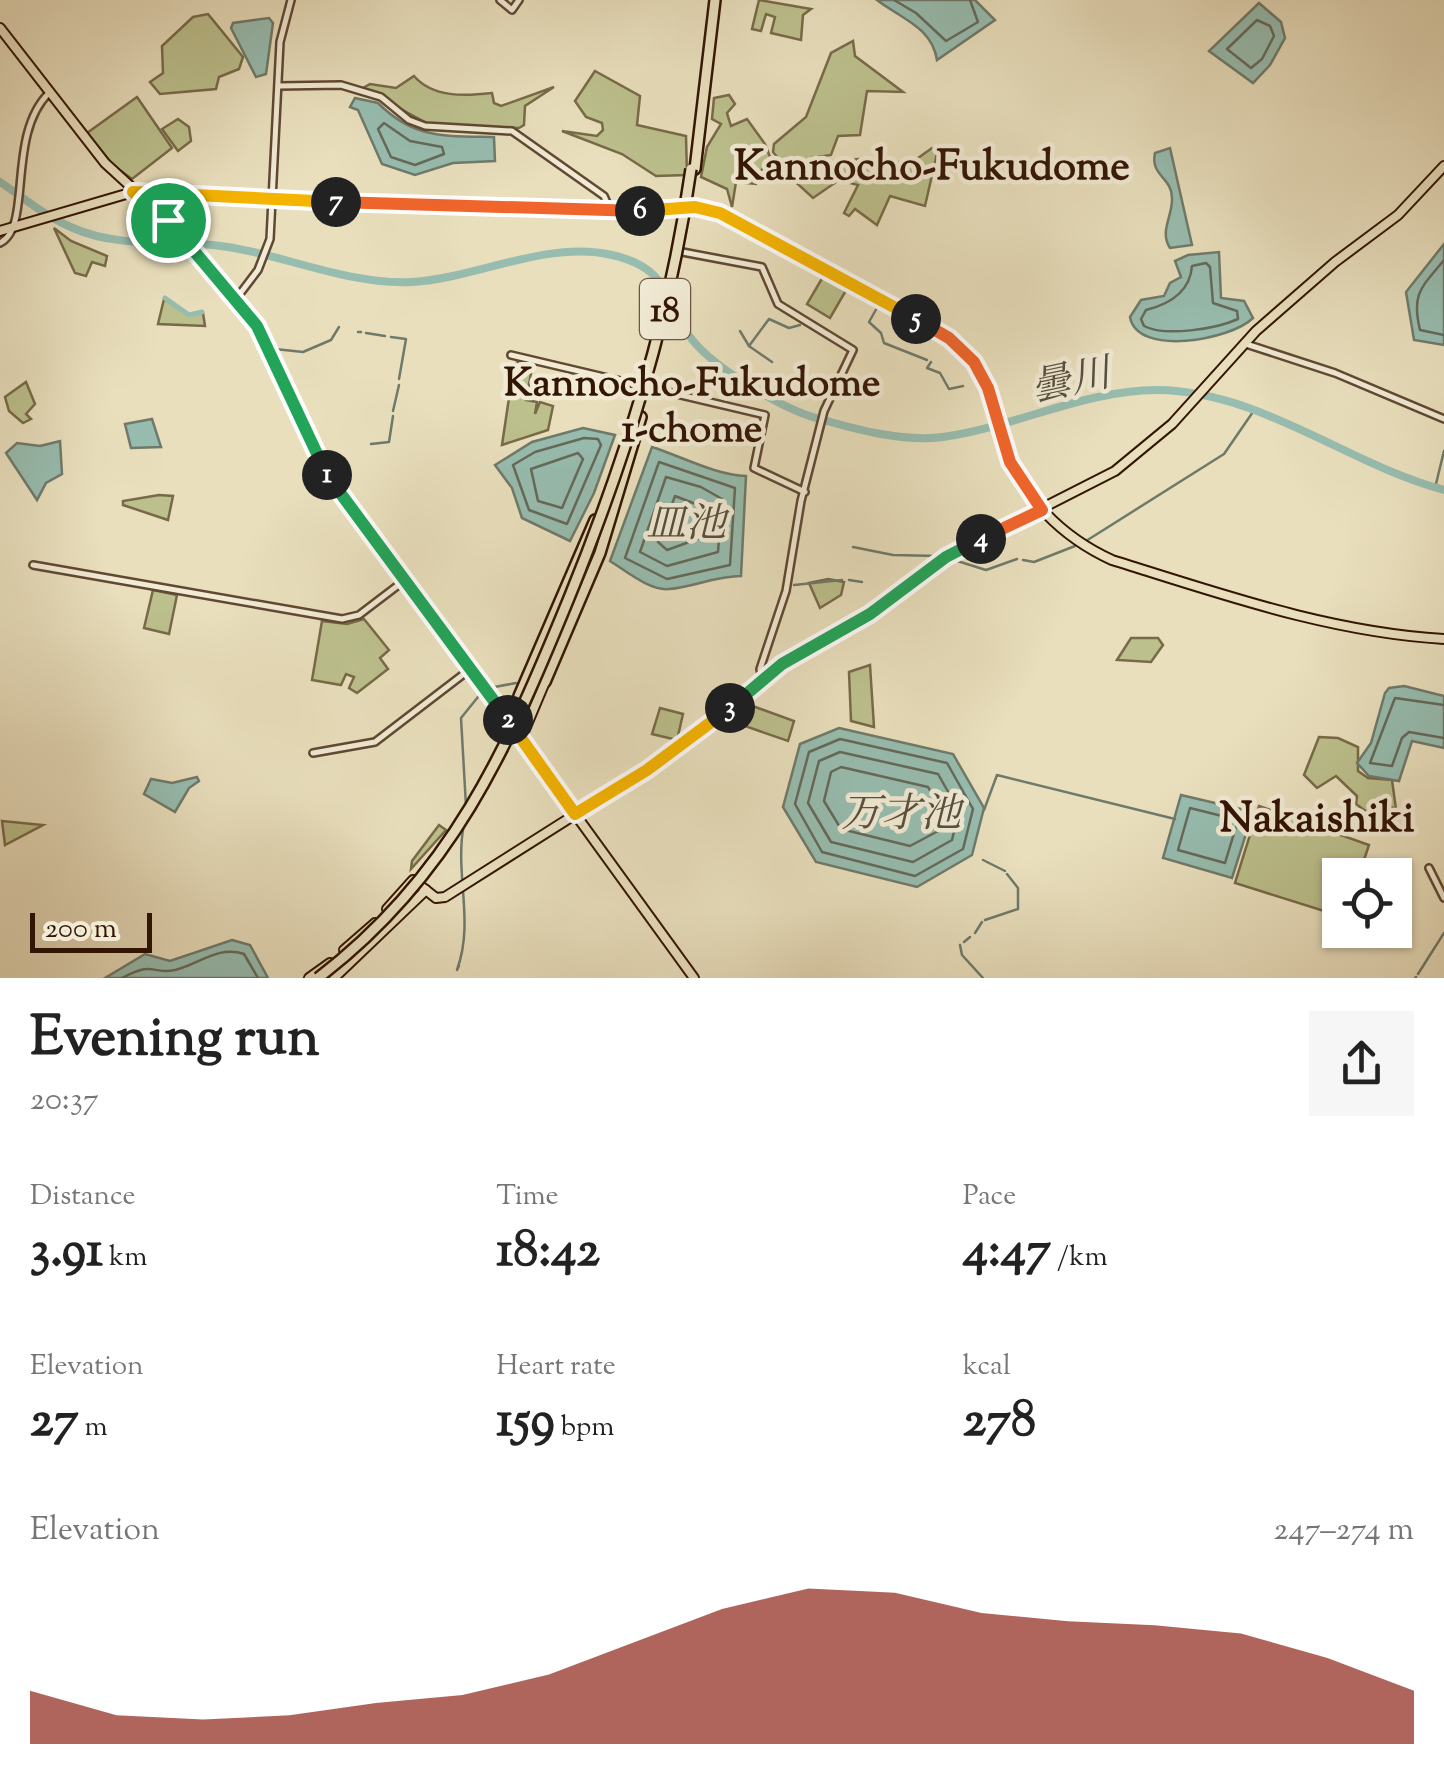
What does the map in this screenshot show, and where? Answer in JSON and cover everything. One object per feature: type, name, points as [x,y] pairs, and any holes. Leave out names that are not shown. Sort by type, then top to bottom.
[{"type":"highway","name":"18","points":[[545,682],[604,544],[673,294],[693,169],[712,0]]},
{"type":"highway","name":"18","points":[[321,978],[411,892],[477,802],[531,690],[626,447],[668,297],[693,169]]},
{"type":"highway","name":"18","points":[[321,978],[414,895],[492,784],[588,566],[641,417]]},
{"type":"highway","name":"18","points":[[519,696],[626,447]]},
{"type":"main road","points":[[0,28],[133,192],[181,234],[236,300],[269,346],[332,484],[694,978]]},
{"type":"main road","points":[[309,978],[374,924],[413,880],[436,898],[445,897],[703,730],[762,679],[870,614],[946,557],[1115,470],[1194,400],[1244,343],[1334,262],[1398,215],[1444,166]]},
{"type":"main road","points":[[0,231],[133,192],[610,212],[695,207],[736,221],[949,338],[980,371],[1010,462],[1042,510],[1082,544],[1112,560],[1349,630],[1444,640]]},
{"type":"main road","name":"18","points":[[522,740],[545,682]]},
{"type":"main road","name":"18","points":[[510,722],[519,696]]},
{"type":"main road","points":[[334,978],[426,890]]},
{"type":"street","points":[[236,300],[262,264],[267,249],[280,42],[291,0]]},
{"type":"street","points":[[500,0],[512,10],[519,0]]},
{"type":"street","points":[[278,86],[350,87],[381,97],[409,120],[424,126],[512,130],[604,196],[610,212]]},
{"type":"street","points":[[0,243],[15,228],[26,128],[49,93]]},
{"type":"street","points":[[673,250],[762,267],[778,304],[852,348],[847,369],[826,404],[786,591],[760,669],[762,679]]},
{"type":"street","points":[[1244,343],[1334,373],[1444,420]]},
{"type":"street","points":[[510,355],[765,415],[754,468],[805,492]]},
{"type":"street","points":[[34,565],[342,619],[360,616],[404,580]]},
{"type":"street","points":[[313,753],[375,742],[470,670]]},
{"type":"street","points":[[1429,868],[1444,898]]},
{"type":"green space","points":[[759,0],[811,9],[803,15],[801,40],[771,33],[775,17],[766,14],[761,31],[752,29]]},
{"type":"green space","points":[[208,14],[243,57],[239,69],[219,77],[216,89],[160,94],[150,82],[163,73],[162,46],[193,17]]},
{"type":"green space","points":[[853,41],[855,56],[903,92],[867,91],[860,135],[838,136],[831,155],[812,158],[813,167],[858,159],[911,163],[932,148],[938,149],[925,206],[890,196],[877,225],[855,209],[849,216],[844,213],[858,185],[839,180],[813,198],[779,167],[781,162],[773,152],[774,144],[806,117],[831,53]]},
{"type":"green space","points":[[595,71],[640,96],[637,125],[686,136],[687,175],[656,176],[622,154],[562,131],[597,136],[603,130],[602,123],[586,117],[575,101]]},
{"type":"green space","points":[[414,76],[440,92],[492,93],[494,103],[501,106],[554,87],[525,106],[524,125],[519,128],[430,125],[363,88],[370,84],[396,88]]},
{"type":"green space","points":[[729,95],[735,104],[727,113],[731,126],[747,119],[772,162],[759,172],[756,184],[736,182],[732,207],[727,189],[701,177],[707,147],[721,124],[712,119],[714,98]]},
{"type":"green space","points":[[137,97],[172,148],[132,179],[113,165],[87,133]]},
{"type":"green space","points":[[178,119],[189,127],[191,141],[178,151],[162,129]]},
{"type":"green space","points":[[54,228],[71,241],[107,256],[105,266],[92,262],[86,276],[75,273]]},
{"type":"green space","points":[[824,275],[848,287],[830,318],[807,304]]},
{"type":"green space","points":[[164,299],[189,315],[203,313],[205,326],[158,324]]},
{"type":"green space","points":[[521,360],[533,363],[526,400],[537,402],[535,414],[540,402],[553,406],[548,430],[502,445],[514,364]]},
{"type":"green space","points":[[26,382],[35,404],[26,414],[31,419],[23,423],[9,411],[5,397]]},
{"type":"green space","points":[[173,496],[168,520],[123,505],[123,501]]},
{"type":"green space","points":[[828,579],[844,582],[841,595],[820,608],[809,583]]},
{"type":"green space","points":[[153,590],[177,595],[169,634],[144,628]]},
{"type":"green space","points":[[364,619],[389,650],[380,658],[388,669],[357,693],[349,688],[354,677],[346,674],[341,685],[312,680],[322,621],[347,624]]},
{"type":"green space","points":[[1131,638],[1158,638],[1163,645],[1151,662],[1117,660]]},
{"type":"green space","points":[[870,665],[874,727],[851,721],[849,672]]},
{"type":"green space","points":[[747,704],[794,721],[788,741],[742,725]]},
{"type":"green space","points":[[660,708],[683,714],[677,740],[652,734]]},
{"type":"green space","points":[[1319,737],[1338,738],[1358,747],[1358,771],[1368,778],[1392,780],[1396,809],[1380,803],[1376,819],[1356,804],[1357,796],[1336,776],[1317,788],[1304,775]]},
{"type":"green space","points":[[1259,806],[1369,845],[1365,858],[1322,858],[1322,910],[1235,883]]},
{"type":"green space","points":[[2,821],[43,825],[5,845]]},
{"type":"green space","points":[[439,825],[446,830],[411,869],[412,861]]},
{"type":"water","points":[[877,0],[975,0],[995,20],[937,60],[922,31]]},
{"type":"water","points":[[1259,3],[1281,22],[1285,38],[1270,65],[1253,83],[1209,51]]},
{"type":"water","points":[[269,18],[273,23],[266,74],[256,77],[231,28],[233,23]]},
{"type":"water","points":[[355,98],[378,103],[404,123],[431,133],[494,137],[495,161],[453,163],[415,175],[382,164],[358,110],[350,107]]},
{"type":"water","points":[[1170,148],[1192,245],[1170,248],[1166,229],[1171,191],[1154,161],[1155,153]]},
{"type":"water","points":[[1444,244],[1444,345],[1414,340],[1406,292]]},
{"type":"water","points":[[1219,252],[1221,298],[1244,301],[1253,318],[1225,333],[1186,341],[1149,337],[1136,329],[1130,317],[1141,300],[1164,296],[1170,283],[1181,277],[1175,261],[1188,255]]},
{"type":"water","points":[[152,419],[161,447],[131,448],[125,424]]},
{"type":"water","name":"皿池","points":[[583,428],[615,435],[594,493],[570,541],[522,518],[512,488],[495,465],[532,442]]},
{"type":"water","points":[[60,441],[62,474],[46,483],[37,500],[6,453],[17,443],[40,446]]},
{"type":"water","name":"皿池","points":[[652,447],[711,469],[746,476],[741,576],[662,589],[638,580],[610,561]]},
{"type":"water","points":[[1404,686],[1444,696],[1444,748],[1412,741],[1399,781],[1369,776],[1357,763],[1371,743],[1385,693],[1389,688]]},
{"type":"water","name":"万才池","points":[[839,728],[953,754],[984,808],[972,855],[917,887],[816,862],[783,807],[800,744]]},
{"type":"water","points":[[197,777],[199,781],[189,788],[175,812],[144,794],[151,779],[172,783]]},
{"type":"water","points":[[1181,795],[1253,812],[1232,878],[1163,858]]},
{"type":"water","points":[[232,940],[250,945],[268,978],[105,978],[145,954],[170,961]]},
{"type":"waterway","name":"曇川","points":[[0,182],[54,218],[103,237],[222,246],[385,282],[437,279],[562,252],[612,255],[647,269],[665,290],[694,342],[735,376],[805,414],[865,431],[912,438],[943,437],[1103,396],[1157,390],[1232,402],[1373,464],[1444,490]]},
{"type":"waterway","points":[[165,298],[189,315],[202,312]]},
{"type":"waterway","points":[[878,306],[869,322],[881,333],[884,343],[927,360]]},
{"type":"waterway","points":[[749,346],[769,319],[789,328],[800,325]]},
{"type":"waterway","points":[[275,349],[303,352],[331,340],[339,327]]},
{"type":"waterway","points":[[740,331],[749,346],[772,362]]},
{"type":"waterway","points":[[366,333],[385,336]]},
{"type":"waterway","points":[[391,337],[406,339],[399,379]]},
{"type":"waterway","points":[[931,362],[927,368],[940,373],[949,389],[963,386]]},
{"type":"waterway","points":[[393,411],[399,385]]},
{"type":"waterway","points":[[1086,541],[1224,454],[1255,409]]},
{"type":"waterway","points":[[371,444],[389,442],[393,416]]},
{"type":"waterway","points":[[1435,488],[1444,451]]},
{"type":"waterway","points":[[1023,560],[1034,562],[1075,546]]},
{"type":"waterway","points":[[853,547],[893,555],[938,556]]},
{"type":"waterway","points":[[951,559],[986,570],[1017,559]]},
{"type":"waterway","points":[[794,585],[842,580]]},
{"type":"waterway","points":[[849,580],[862,582]]},
{"type":"waterway","points":[[489,688],[516,683]]},
{"type":"waterway","points":[[466,806],[461,718],[482,692]]},
{"type":"waterway","points":[[984,810],[997,775],[1175,819]]},
{"type":"waterway","points":[[459,966],[457,970],[464,933],[464,824]]},
{"type":"waterway","points":[[983,860],[1005,871]]},
{"type":"waterway","points":[[985,920],[1018,909],[1018,888],[1007,874]]},
{"type":"waterway","points":[[975,933],[982,922]]},
{"type":"waterway","points":[[1418,974],[1444,933]]},
{"type":"waterway","points":[[964,942],[970,937]]},
{"type":"waterway","points":[[960,945],[962,955],[983,978]]},
{"type":"district","name":"Kannocho-Fukudome","points":[[932,164]]},
{"type":"district","name":"Kannocho-Fukudome 1-chome","points":[[692,404]]},
{"type":"district","name":"Nakaishiki","points":[[1317,816]]},
{"type":"route","points":[[133,192],[604,212],[695,207],[712,210],[890,304],[960,347],[980,371],[1010,462],[1042,510],[946,557],[870,614],[782,664],[703,730],[575,814],[425,607],[346,506],[316,454],[257,326],[168,220],[133,192]]}]
